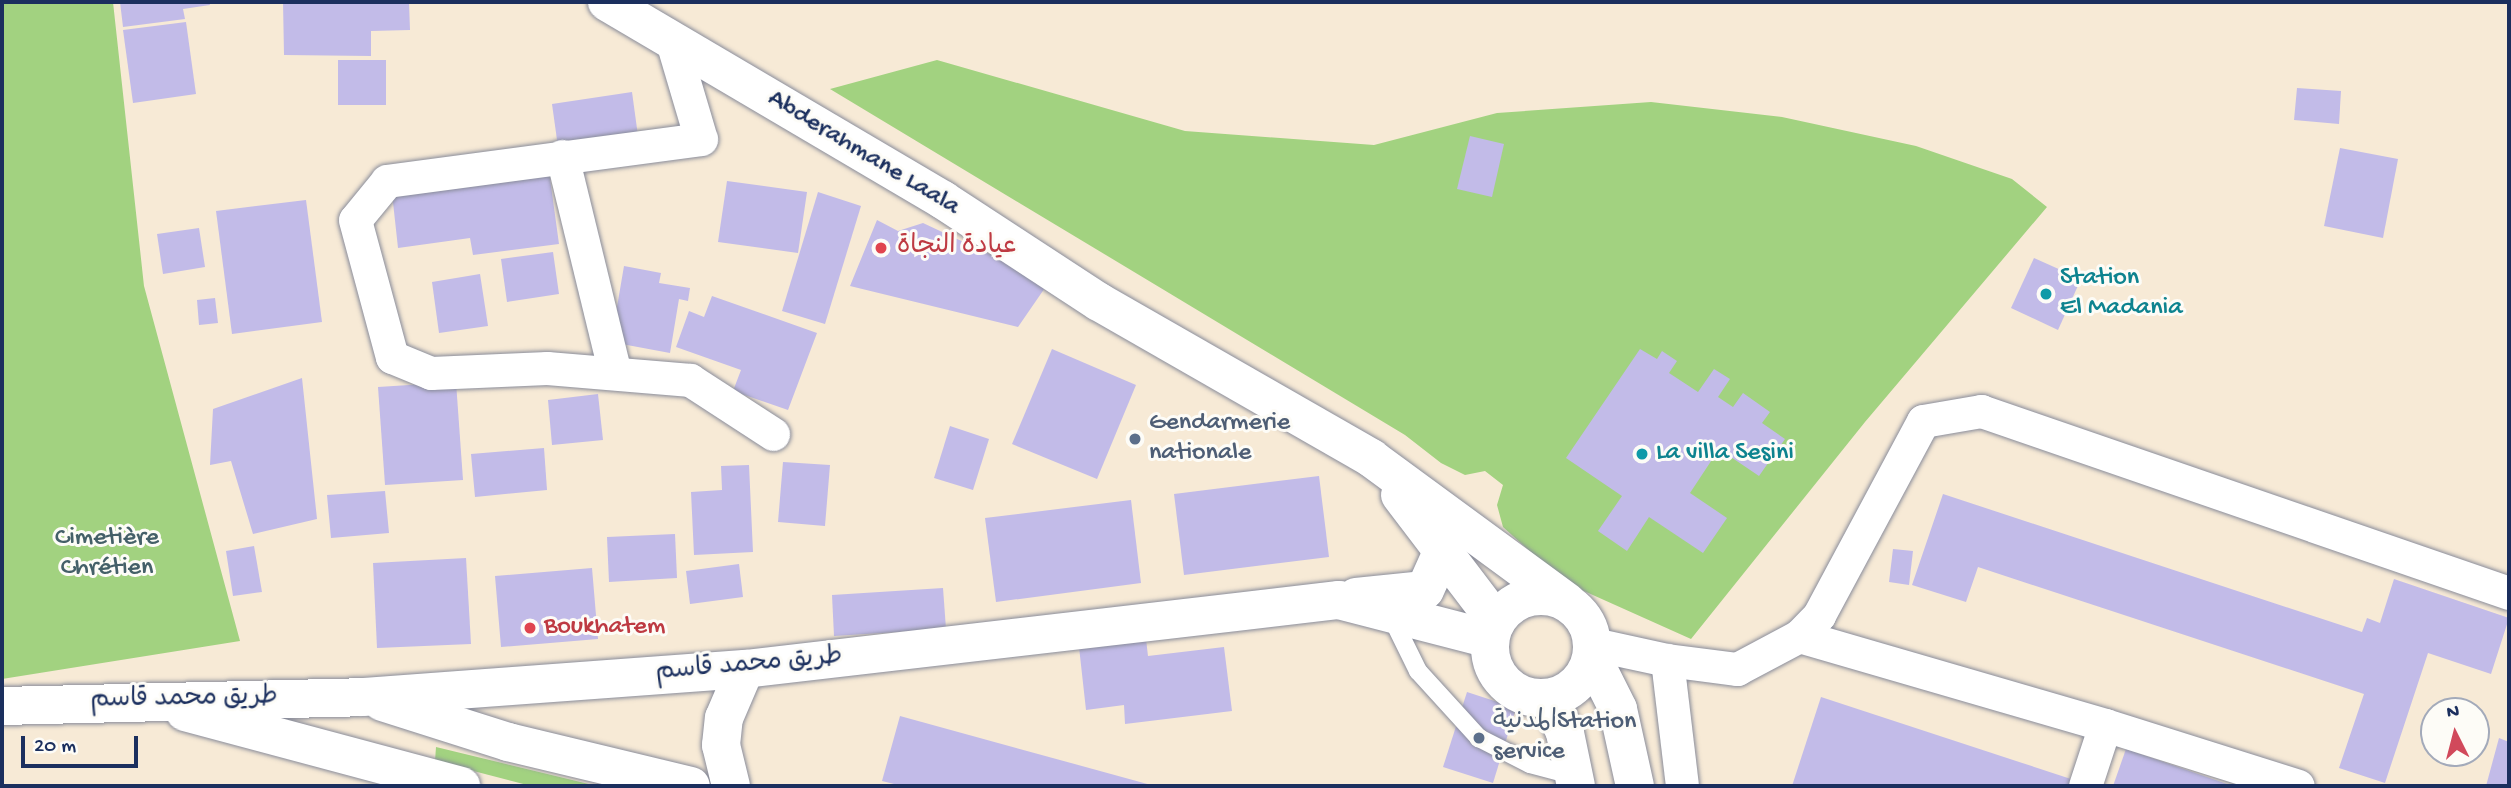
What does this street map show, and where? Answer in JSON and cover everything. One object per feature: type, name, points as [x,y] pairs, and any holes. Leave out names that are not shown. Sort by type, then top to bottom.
[{"type":"main road","name":"Abderahmane Laala","points":[[607,2],[943,200],[1099,302],[1371,458],[1567,602]]},
{"type":"main road","name":"Abderahmane Laala","points":[[1371,458],[1443,550],[1493,630]]},
{"type":"main road","points":[[1339,600],[1425,590],[1443,550]]},
{"type":"main road","points":[[1592,651],[1576,683],[1549,698],[1517,693],[1504,683],[1490,655],[1493,630],[1509,606],[1527,597],[1547,595],[1567,602],[1580,612],[1592,651],[1618,709],[1635,786]]},
{"type":"main road","name":"طريق محمد قاسم","points":[[2,706],[139,700],[363,696],[745,669],[1339,600],[1390,614],[1493,630]]},
{"type":"main road","points":[[731,786],[721,745],[724,718],[745,669]]},
{"type":"main road","points":[[363,696],[508,742],[691,786]]},
{"type":"main road","points":[[1549,698],[1576,781]]},
{"type":"main road","points":[[139,700],[459,786]]},
{"type":"main road","points":[[398,769],[387,741],[391,722],[414,712]]},
{"type":"street","points":[[671,38],[701,139],[387,181],[355,220],[392,357],[431,373],[547,368],[690,380],[773,434]]},
{"type":"street","points":[[562,156],[615,373]]},
{"type":"street","points":[[1592,651],[1737,669],[1799,636],[1819,615],[1923,422],[1982,411],[2509,593]]},
{"type":"street","points":[[1799,636],[2105,724],[2298,786]]},
{"type":"street","points":[[1667,660],[1682,786]]},
{"type":"street","points":[[2085,786],[2105,724]]},
{"type":"lane","points":[[1390,614],[1418,671],[1479,738],[1530,764],[1576,781]]},
{"type":"green space","name":"Cimetière Chrétien","points":[[2,2],[113,2],[144,286],[240,641],[2,679]]},
{"type":"green space","points":[[937,60],[1185,131],[1374,145],[1497,113],[1651,102],[1782,117],[1916,146],[2012,179],[2047,207],[1865,422],[1691,639],[1575,587],[1535,556],[1503,527],[1497,505],[1503,485],[1485,471],[1465,475],[1441,463],[1405,435],[830,89]]},
{"type":"green space","points":[[436,747],[597,786],[531,786],[435,761]]},
{"type":"building","points":[[120,2],[209,2],[210,5],[183,9],[185,19],[123,27]]},
{"type":"building","points":[[283,2],[409,2],[410,30],[371,31],[371,56],[284,55]]},
{"type":"building","points":[[186,22],[196,94],[133,103],[123,30]]},
{"type":"building","points":[[338,60],[386,60],[386,105],[338,105]]},
{"type":"building","points":[[2297,88],[2341,91],[2339,124],[2294,120]]},
{"type":"building","points":[[632,92],[638,136],[558,147],[552,104]]},
{"type":"building","points":[[1470,136],[1504,144],[1492,197],[1457,189]]},
{"type":"building","points":[[2340,148],[2398,159],[2383,238],[2324,226]]},
{"type":"building","points":[[548,164],[559,244],[473,255],[470,238],[398,248],[391,184]]},
{"type":"building","points":[[727,181],[807,192],[798,253],[718,242]]},
{"type":"building","points":[[818,192],[861,206],[825,324],[782,311]]},
{"type":"building","points":[[306,200],[322,322],[232,334],[216,211]]},
{"type":"building","points":[[877,220],[898,231],[923,223],[1049,282],[1018,327],[850,286]]},
{"type":"building","points":[[199,228],[205,267],[163,274],[157,234]]},
{"type":"building","points":[[553,252],[559,294],[507,302],[501,259]]},
{"type":"building","name":"Station El Madania","points":[[2034,258],[2081,279],[2058,330],[2011,308]]},
{"type":"building","points":[[624,266],[661,273],[659,283],[690,288],[688,301],[679,299],[670,353],[611,342]]},
{"type":"building","points":[[480,274],[488,326],[439,333],[432,282]]},
{"type":"building","points":[[712,296],[817,333],[788,410],[733,391],[741,370],[676,347],[689,311],[704,317]]},
{"type":"building","points":[[215,298],[218,323],[199,325],[197,300]]},
{"type":"building","points":[[1052,349],[1136,385],[1097,479],[1012,444]]},
{"type":"building","name":"La villa Sesini","points":[[1640,349],[1657,359],[1662,351],[1677,361],[1669,373],[1698,392],[1714,369],[1730,379],[1718,397],[1733,407],[1743,393],[1770,412],[1762,423],[1785,439],[1759,476],[1719,449],[1690,493],[1727,518],[1703,553],[1649,517],[1627,551],[1598,531],[1622,496],[1566,458]]},
{"type":"building","points":[[302,378],[317,519],[253,534],[231,461],[210,465],[213,409]]},
{"type":"building","points":[[456,382],[463,480],[385,485],[378,387]]},
{"type":"building","points":[[598,394],[603,440],[552,445],[548,400]]},
{"type":"building","points":[[950,426],[989,439],[973,490],[934,478]]},
{"type":"building","points":[[544,448],[547,490],[475,497],[471,454]]},
{"type":"building","points":[[783,462],[830,465],[825,526],[778,522]]},
{"type":"building","points":[[749,465],[753,552],[694,555],[691,492],[722,490],[721,466]]},
{"type":"building","points":[[1319,476],[1329,557],[1184,575],[1174,494]]},
{"type":"building","points":[[385,491],[389,533],[331,538],[327,495]]},
{"type":"building","points":[[1943,494],[2362,632],[2367,618],[2380,623],[2394,579],[2509,618],[2491,674],[2428,653],[2385,783],[2339,768],[2364,694],[1978,567],[1966,602],[1912,585]]},
{"type":"building","points":[[1131,500],[1141,583],[996,602],[985,518]]},
{"type":"building","points":[[675,534],[677,578],[609,582],[607,537]]},
{"type":"building","points":[[254,546],[262,592],[233,596],[226,551]]},
{"type":"building","points":[[1893,549],[1913,551],[1909,585],[1889,582]]},
{"type":"building","points":[[466,558],[471,644],[377,648],[373,563]]},
{"type":"building","points":[[739,564],[743,597],[690,604],[686,571]]},
{"type":"building","points":[[592,568],[598,639],[501,647],[495,576]]},
{"type":"building","points":[[943,588],[946,629],[834,636],[832,595]]},
{"type":"building","points":[[1146,639],[1148,656],[1224,647],[1232,711],[1125,724],[1124,705],[1086,710],[1079,647]]},
{"type":"building","points":[[1467,692],[1516,708],[1493,783],[1443,767]]},
{"type":"building","points":[[1821,697],[2071,779],[2069,786],[1792,786]]},
{"type":"building","points":[[900,716],[1151,785],[902,786],[882,781]]},
{"type":"building","points":[[2499,738],[2509,742],[2509,786],[2486,786]]},
{"type":"building","points":[[2126,749],[2233,786],[2113,786]]},
{"type":"place","name":"عيادة النجاة","points":[[881,248]]},
{"type":"place","name":"Station El Madania","points":[[2046,294]]},
{"type":"place","name":"Gendarmerie nationale","points":[[1135,439]]},
{"type":"place","name":"La villa Sesini","points":[[1642,454]]},
{"type":"place","name":"Boukhatem","points":[[530,628]]},
{"type":"place","name":"المدنيةStation service","points":[[1479,738]]}]
